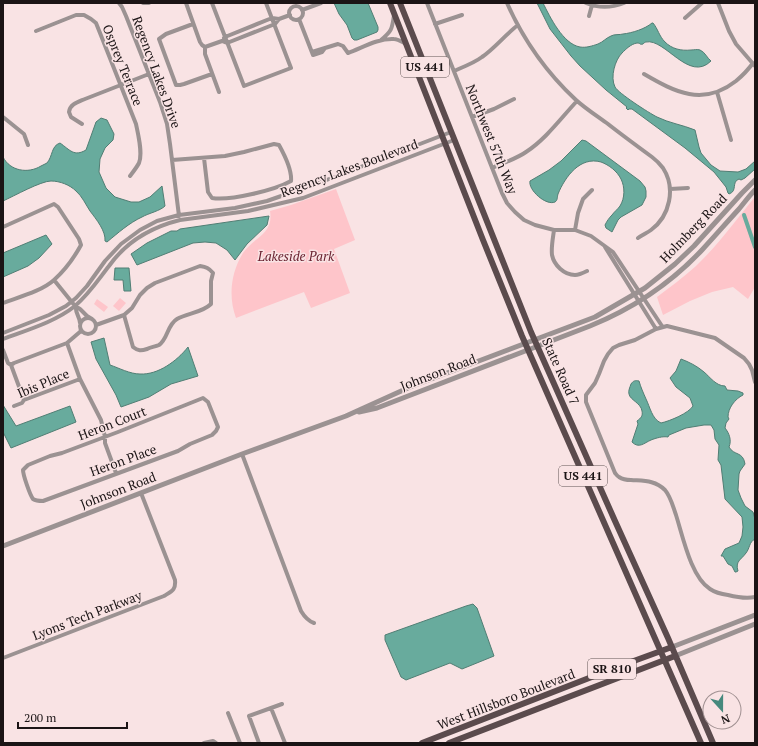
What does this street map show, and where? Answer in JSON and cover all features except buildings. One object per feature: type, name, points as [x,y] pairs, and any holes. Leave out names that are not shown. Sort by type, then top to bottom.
[{"type":"main road","name":"State Road 7","points":[[390,3],[525,343],[701,743]]},
{"type":"main road","name":"State Road 7","points":[[400,3],[536,343],[672,647],[713,743]]},
{"type":"main road","points":[[588,488],[598,495],[603,495]]},
{"type":"main road","points":[[598,510],[608,515],[615,521]]},
{"type":"main road","name":"West Hillsboro Boulevard","points":[[422,743],[672,647]]},
{"type":"main road","name":"West Hillsboro Boulevard","points":[[449,743],[675,656]]},
{"type":"main road","points":[[522,715],[525,709],[534,700]]},
{"type":"main road","points":[[508,720],[522,708],[522,704]]},
{"type":"street","name":"Regency Lakes Drive","points":[[119,3],[126,16],[167,124],[180,220]]},
{"type":"street","points":[[142,3],[149,3]]},
{"type":"street","points":[[186,3],[201,44],[206,47]]},
{"type":"street","points":[[212,3],[244,86],[291,68],[266,3]]},
{"type":"street","points":[[302,10],[321,3]]},
{"type":"street","name":"Northwest 57th Way","points":[[427,3],[507,203],[524,220],[535,226],[554,230],[575,230],[591,236],[613,252],[662,326]]},
{"type":"street","points":[[507,3],[528,42],[560,84],[577,101],[652,157],[664,170],[670,189],[668,206],[652,230],[638,238]]},
{"type":"street","points":[[589,16],[589,4],[599,7],[608,7],[624,3]]},
{"type":"street","points":[[685,18],[702,3]]},
{"type":"street","points":[[644,74],[667,87],[687,94],[706,94],[717,92],[727,87],[754,65],[736,44],[718,3]]},
{"type":"street","points":[[290,14],[293,5],[298,6],[302,10],[302,16],[299,19]]},
{"type":"street","points":[[381,40],[392,29],[394,13]]},
{"type":"street","points":[[222,41],[227,43],[275,24],[279,19],[290,14]]},
{"type":"street","points":[[290,14],[293,18],[299,19]]},
{"type":"street","name":"Osprey Terrace","points":[[36,31],[76,15],[84,15],[96,23],[136,124],[139,136],[139,162],[130,176]]},
{"type":"street","points":[[435,24],[462,15]]},
{"type":"street","points":[[206,47],[222,41],[225,37],[272,18],[279,19]]},
{"type":"street","points":[[299,19],[312,54],[322,52],[325,48],[338,44],[343,46],[348,53],[381,40],[396,39],[406,44]]},
{"type":"street","points":[[193,24],[166,34],[159,39],[176,85],[184,84],[212,74]]},
{"type":"street","points":[[454,71],[482,58],[518,25]]},
{"type":"street","points":[[206,47],[205,54],[219,92]]},
{"type":"street","points":[[82,124],[71,117],[69,112],[70,108],[75,103],[149,74]]},
{"type":"street","points":[[717,92],[731,140]]},
{"type":"street","points":[[472,117],[494,109],[514,99]]},
{"type":"street","points":[[492,168],[527,152],[548,133],[577,101]]},
{"type":"street","points":[[3,117],[24,134],[28,145]]},
{"type":"street","name":"Regency Lakes Boulevard","points":[[3,333],[59,310],[87,286],[105,261],[114,252],[130,237],[149,225],[179,215],[235,208],[267,201],[324,181],[451,132]]},
{"type":"street","name":"Regency Lakes Boulevard","points":[[3,339],[50,321],[75,306],[88,294],[113,260],[128,246],[147,232],[180,220],[248,211],[303,198],[454,140]]},
{"type":"street","points":[[172,160],[225,156],[274,144],[279,145],[292,175],[291,181],[286,184],[236,197],[218,199],[212,198],[208,192],[204,158]]},
{"type":"street","name":"Holmberg Road","points":[[536,343],[590,319],[639,291],[665,272],[685,256],[755,180]]},
{"type":"street","points":[[670,189],[688,188]]},
{"type":"street","points":[[575,230],[578,213],[583,199],[592,190]]},
{"type":"street","name":"Holmberg Road","points":[[536,343],[603,321],[644,298],[674,277],[692,260],[755,190]]},
{"type":"street","points":[[3,227],[54,204],[58,207],[79,239],[81,245],[64,270],[46,286],[3,303]]},
{"type":"street","points":[[554,230],[552,257],[556,265],[570,275],[576,275],[587,271]]},
{"type":"street","name":"Northwest 57th Way","points":[[603,245],[656,329]]},
{"type":"street","points":[[96,325],[124,315],[132,308],[140,295],[155,283],[200,266],[206,266],[213,273],[211,282],[211,304],[207,308],[177,319],[172,323],[163,340],[158,345],[141,351],[136,349],[133,346],[124,315]]},
{"type":"street","points":[[54,280],[75,306],[94,320],[96,325],[95,330],[86,334],[81,331]]},
{"type":"street","points":[[75,306],[81,331]]},
{"type":"street","points":[[80,323],[86,318],[92,319]]},
{"type":"street","points":[[755,382],[752,370],[744,358],[715,338],[673,327],[662,326],[635,340],[614,348],[608,354],[595,383],[586,396],[586,402],[614,473],[619,478],[649,481],[664,489],[669,495],[690,559],[701,580],[709,588],[719,594],[752,598],[755,597]]},
{"type":"street","points":[[11,365],[67,343],[81,331]]},
{"type":"street","points":[[67,343],[80,379],[101,420],[105,443],[116,473]]},
{"type":"street","name":"Johnson Road","points":[[3,546],[242,454],[346,416],[401,391],[525,343],[536,343]]},
{"type":"street","name":"Johnson Road","points":[[346,416],[377,408],[528,349],[536,343]]},
{"type":"street","points":[[3,350],[8,363],[11,365],[24,400]]},
{"type":"street","name":"Ibis Place","points":[[14,406],[22,403],[24,400],[80,379]]},
{"type":"street","points":[[377,408],[380,403],[398,395],[401,391]]},
{"type":"street","name":"Heron Court","points":[[27,484],[23,475],[23,470],[28,465],[105,437],[203,398],[208,402],[214,415]]},
{"type":"street","name":"Heron Place","points":[[27,484],[33,498],[37,501],[43,501],[178,451],[194,442],[212,435],[218,428],[214,415]]},
{"type":"street","points":[[242,454],[301,611],[310,622],[314,623]]},
{"type":"street","name":"Lyons Tech Parkway","points":[[3,658],[164,596],[174,590],[175,580],[142,493]]},
{"type":"street","name":"West Hillsboro Boulevard","points":[[672,647],[755,615]]},
{"type":"street","name":"West Hillsboro Boulevard","points":[[675,656],[755,624]]},
{"type":"street","points":[[259,743],[249,716],[282,704]]},
{"type":"street","points":[[271,708],[285,743]]},
{"type":"street","points":[[228,713],[240,743]]},
{"type":"street","points":[[204,743],[213,741],[216,743]]},
{"type":"green space","name":"Lakeside Park","points":[[336,189],[355,240],[334,249],[350,293],[311,308],[304,292],[236,318],[232,302],[233,276],[243,253],[262,235],[269,225],[270,211]]},
{"type":"green space","points":[[755,197],[755,287],[748,299],[733,287],[712,292],[690,301],[663,315],[657,297],[687,274],[704,258]]},
{"type":"green space","points":[[120,298],[126,303],[119,311],[113,306]]},
{"type":"green space","points":[[97,299],[108,307],[104,312],[94,304]]},
{"type":"shaded area","points":[[334,3],[368,3],[378,27],[377,32],[354,40]]},
{"type":"shaded area","points":[[537,3],[543,3],[553,22],[568,41],[580,47],[596,45],[612,35],[634,32],[653,23],[663,40],[674,48],[680,50],[702,51],[711,61],[703,66],[694,67],[686,64],[661,46],[646,42],[643,44],[633,44],[619,56],[615,64],[613,78],[615,87],[627,98],[657,117],[695,130],[701,153],[711,165],[720,171],[738,172],[746,169],[755,161],[755,169],[745,178],[737,180],[732,193],[729,194],[726,187],[714,172],[685,148],[632,109],[628,110],[626,108],[627,107],[580,66],[550,29]]},
{"type":"shaded area","points":[[101,118],[107,120],[114,134],[113,140],[105,148],[100,159],[99,172],[106,188],[115,197],[131,202],[139,202],[150,197],[162,186],[165,206],[133,222],[107,242],[105,241],[104,233],[100,225],[80,195],[74,189],[65,184],[54,181],[47,182],[34,186],[3,201],[3,157],[6,162],[15,168],[20,170],[31,170],[47,163],[57,144],[60,143],[75,153],[82,152],[86,150],[96,122]]},
{"type":"shaded area","points":[[582,140],[586,141],[640,181],[645,187],[646,197],[642,205],[621,217],[612,232],[606,228],[605,225],[622,203],[624,189],[619,176],[607,165],[601,162],[593,161],[586,162],[574,169],[561,187],[555,202],[547,202],[538,196],[530,185],[530,181],[561,161]]},
{"type":"shaded area","points":[[269,216],[267,225],[247,244],[235,260],[227,250],[216,243],[205,242],[193,243],[137,265],[131,254],[147,243],[171,231]]},
{"type":"shaded area","points":[[46,235],[52,244],[39,258],[28,266],[3,277],[3,253]]},
{"type":"shaded area","points":[[115,268],[129,268],[131,291],[124,291],[123,280],[114,280]]},
{"type":"shaded area","points":[[104,338],[110,365],[136,374],[147,374],[160,370],[173,362],[188,347],[198,376],[171,384],[149,397],[121,407],[96,359],[91,342]]},
{"type":"shaded area","points":[[681,359],[699,368],[716,383],[725,386],[727,390],[743,393],[743,395],[735,401],[731,407],[728,414],[729,419],[725,428],[730,437],[729,447],[744,460],[745,464],[739,474],[738,490],[745,506],[753,512],[755,519],[755,539],[739,561],[737,565],[738,571],[736,572],[723,556],[721,556],[725,549],[739,543],[742,536],[742,517],[725,499],[721,465],[718,460],[719,445],[715,439],[714,430],[711,425],[686,428],[669,435],[668,437],[651,440],[642,445],[637,445],[632,442],[638,424],[637,421],[641,418],[642,414],[640,406],[631,398],[629,394],[633,381],[639,381],[655,419],[661,423],[674,419],[691,409],[693,406],[690,398],[676,387],[670,378],[676,371]]},
{"type":"shaded area","points":[[3,405],[16,426],[70,406],[76,422],[11,448],[3,432]]},
{"type":"shaded area","points":[[473,604],[477,608],[494,656],[462,669],[450,663],[406,680],[401,677],[385,640],[385,635]]},
{"type":"waterway","points":[[744,215],[755,247]]}]
